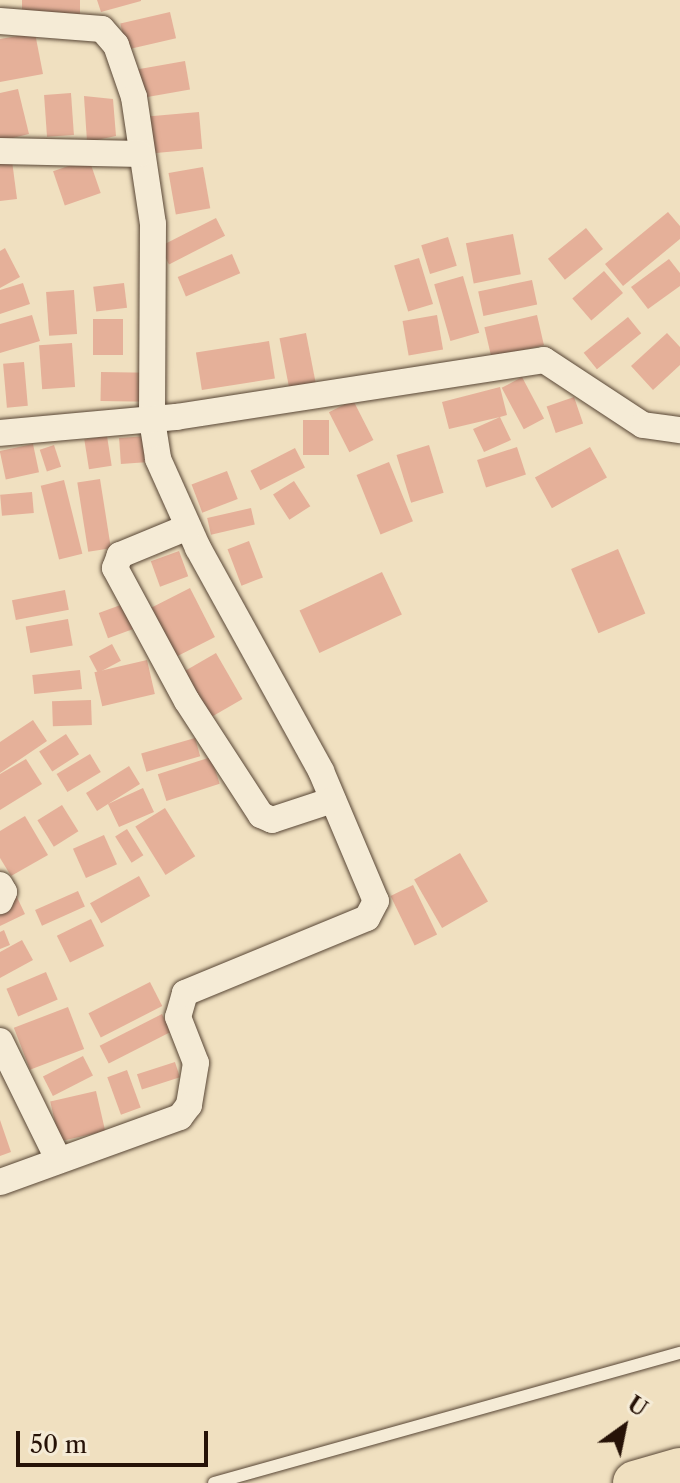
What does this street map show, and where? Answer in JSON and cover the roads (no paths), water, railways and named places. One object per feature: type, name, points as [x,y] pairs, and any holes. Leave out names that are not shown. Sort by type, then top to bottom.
[{"type":"highway","points":[[635,1483],[680,1470]]},
{"type":"street","points":[[0,1182],[180,1117],[189,1105],[196,1063],[178,1017],[185,993],[367,918],[373,910],[371,883],[333,800],[188,527],[158,459],[152,420],[153,224],[140,154],[134,97],[112,35],[84,26],[6,14]]},
{"type":"street","points":[[0,151],[140,154]]},
{"type":"street","points":[[0,433],[152,420],[544,360],[643,425],[680,430]]},
{"type":"street","points":[[188,527],[120,555],[115,568],[187,701],[261,815],[272,820],[333,800]]},
{"type":"street","points":[[0,885],[4,892],[0,901]]},
{"type":"street","points":[[0,1041],[58,1159]]},
{"type":"lane","points":[[214,1483],[680,1353]]}]
